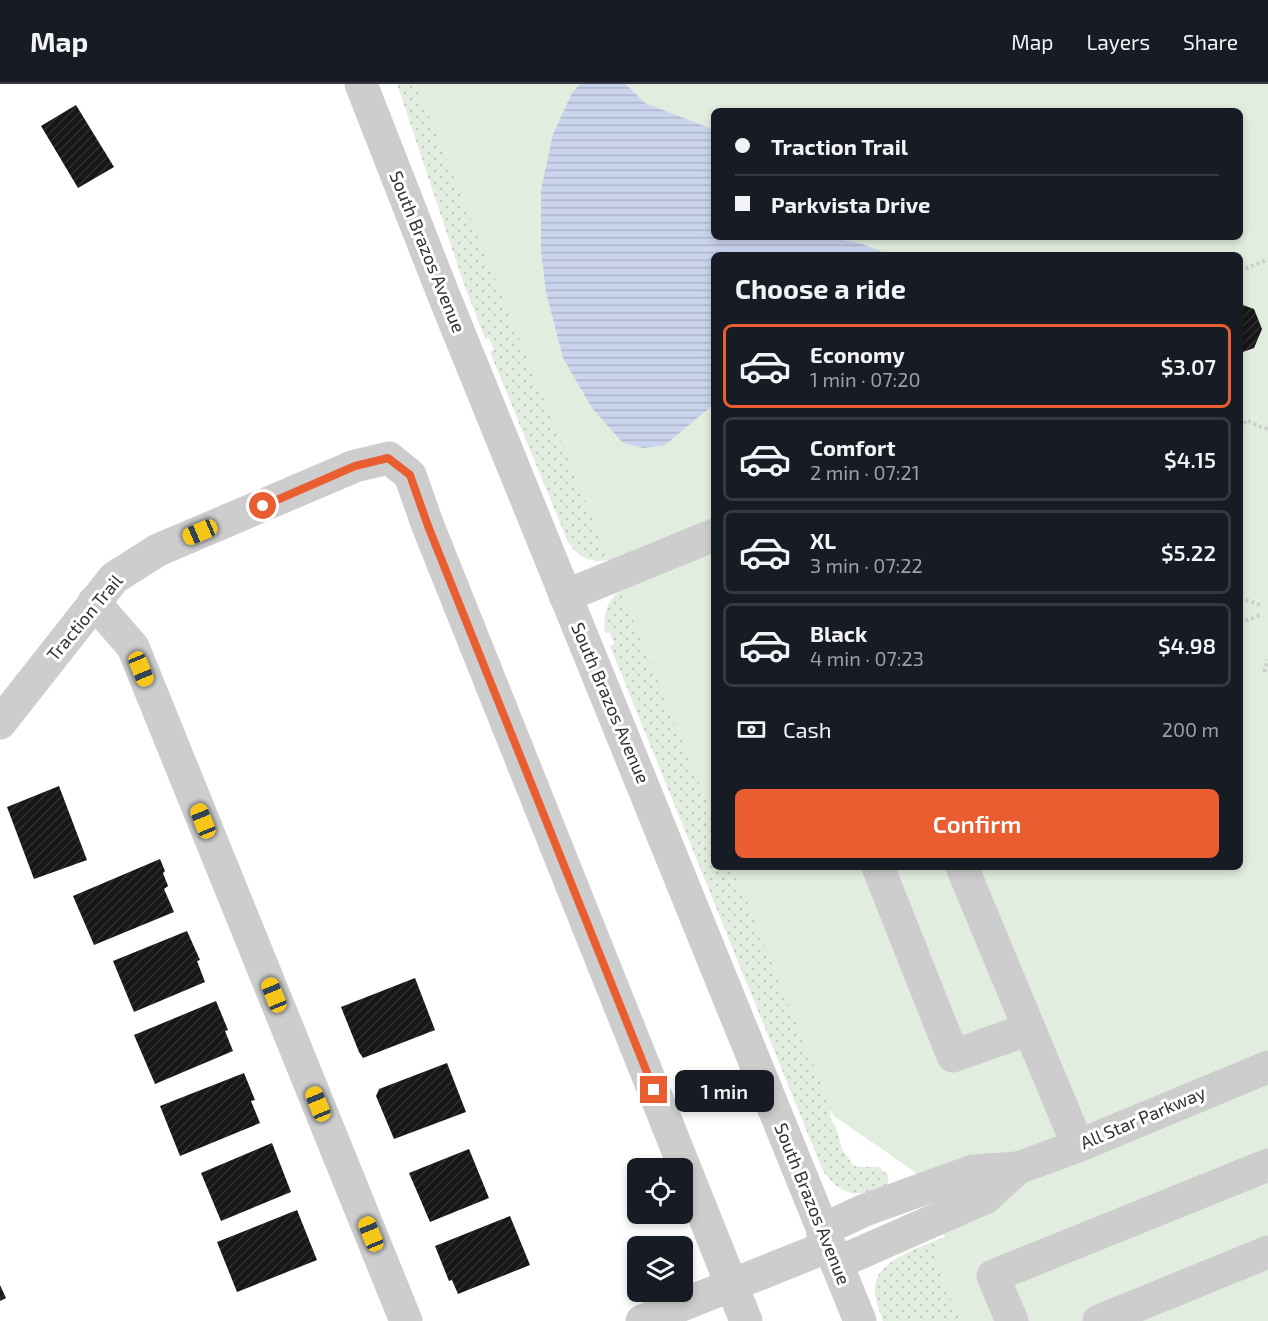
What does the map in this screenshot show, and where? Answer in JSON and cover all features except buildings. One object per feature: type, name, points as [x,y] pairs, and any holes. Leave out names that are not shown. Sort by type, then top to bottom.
[{"type":"street","name":"South Brazos Avenue","points":[[361,84],[565,596],[661,827],[860,1321]]},
{"type":"street","name":"Traction Trail","points":[[0,723],[114,578],[158,550],[355,466],[388,458],[410,475],[428,526],[732,1286]]},
{"type":"street","points":[[565,596],[711,536]]},
{"type":"street","points":[[94,602],[133,647],[406,1321]]},
{"type":"street","points":[[880,870],[953,1056],[1029,1029]]},
{"type":"street","points":[[963,870],[1078,1146]]},
{"type":"street","name":"All Star Parkway","points":[[642,1321],[829,1246],[985,1198],[1018,1168],[1078,1146],[1268,1067]]},
{"type":"street","points":[[1011,1321],[993,1276],[1268,1165]]},
{"type":"street","points":[[1099,1321],[1268,1252]]},
{"type":"street","points":[[732,1286],[746,1321]]},
{"type":"path","points":[[1243,270],[1268,259]]},
{"type":"path","points":[[1243,425],[1247,420],[1261,428],[1268,429]]},
{"type":"path","points":[[1243,599],[1260,605]]},
{"type":"path","points":[[1243,622],[1260,615]]},
{"type":"path","points":[[1264,672],[1268,660]]},
{"type":"green space","points":[[397,84],[580,84],[597,529],[609,560],[595,561],[579,555],[567,540],[490,352],[494,350],[489,338],[485,339],[463,281]]},
{"type":"green space","points":[[416,84],[1268,84],[1268,1321],[960,1321],[934,1259],[945,1237],[915,1172],[834,1116],[734,870],[1243,870],[1243,252],[711,252],[711,813]]},
{"type":"green space","points":[[711,580],[711,870],[832,870],[834,1116],[831,1110],[830,1118],[836,1127],[842,1149],[853,1165],[878,1167],[888,1175],[888,1185],[868,1192],[852,1193],[838,1187],[823,1171],[610,646],[614,644],[610,632],[605,633],[607,609],[612,599],[621,590]]},
{"type":"green space","points":[[950,1235],[967,1321],[883,1321],[875,1291],[880,1273],[897,1258],[908,1252]]},
{"type":"water","points":[[580,84],[625,84],[645,103],[711,129],[711,240],[841,240],[859,243],[883,252],[711,252],[711,407],[665,445],[643,448],[623,443],[592,408],[563,358],[546,292],[541,250],[541,190],[553,134],[572,93]]},
{"type":"route","points":[[263,506],[355,466],[388,458],[410,475],[428,526],[654,1090]]}]
